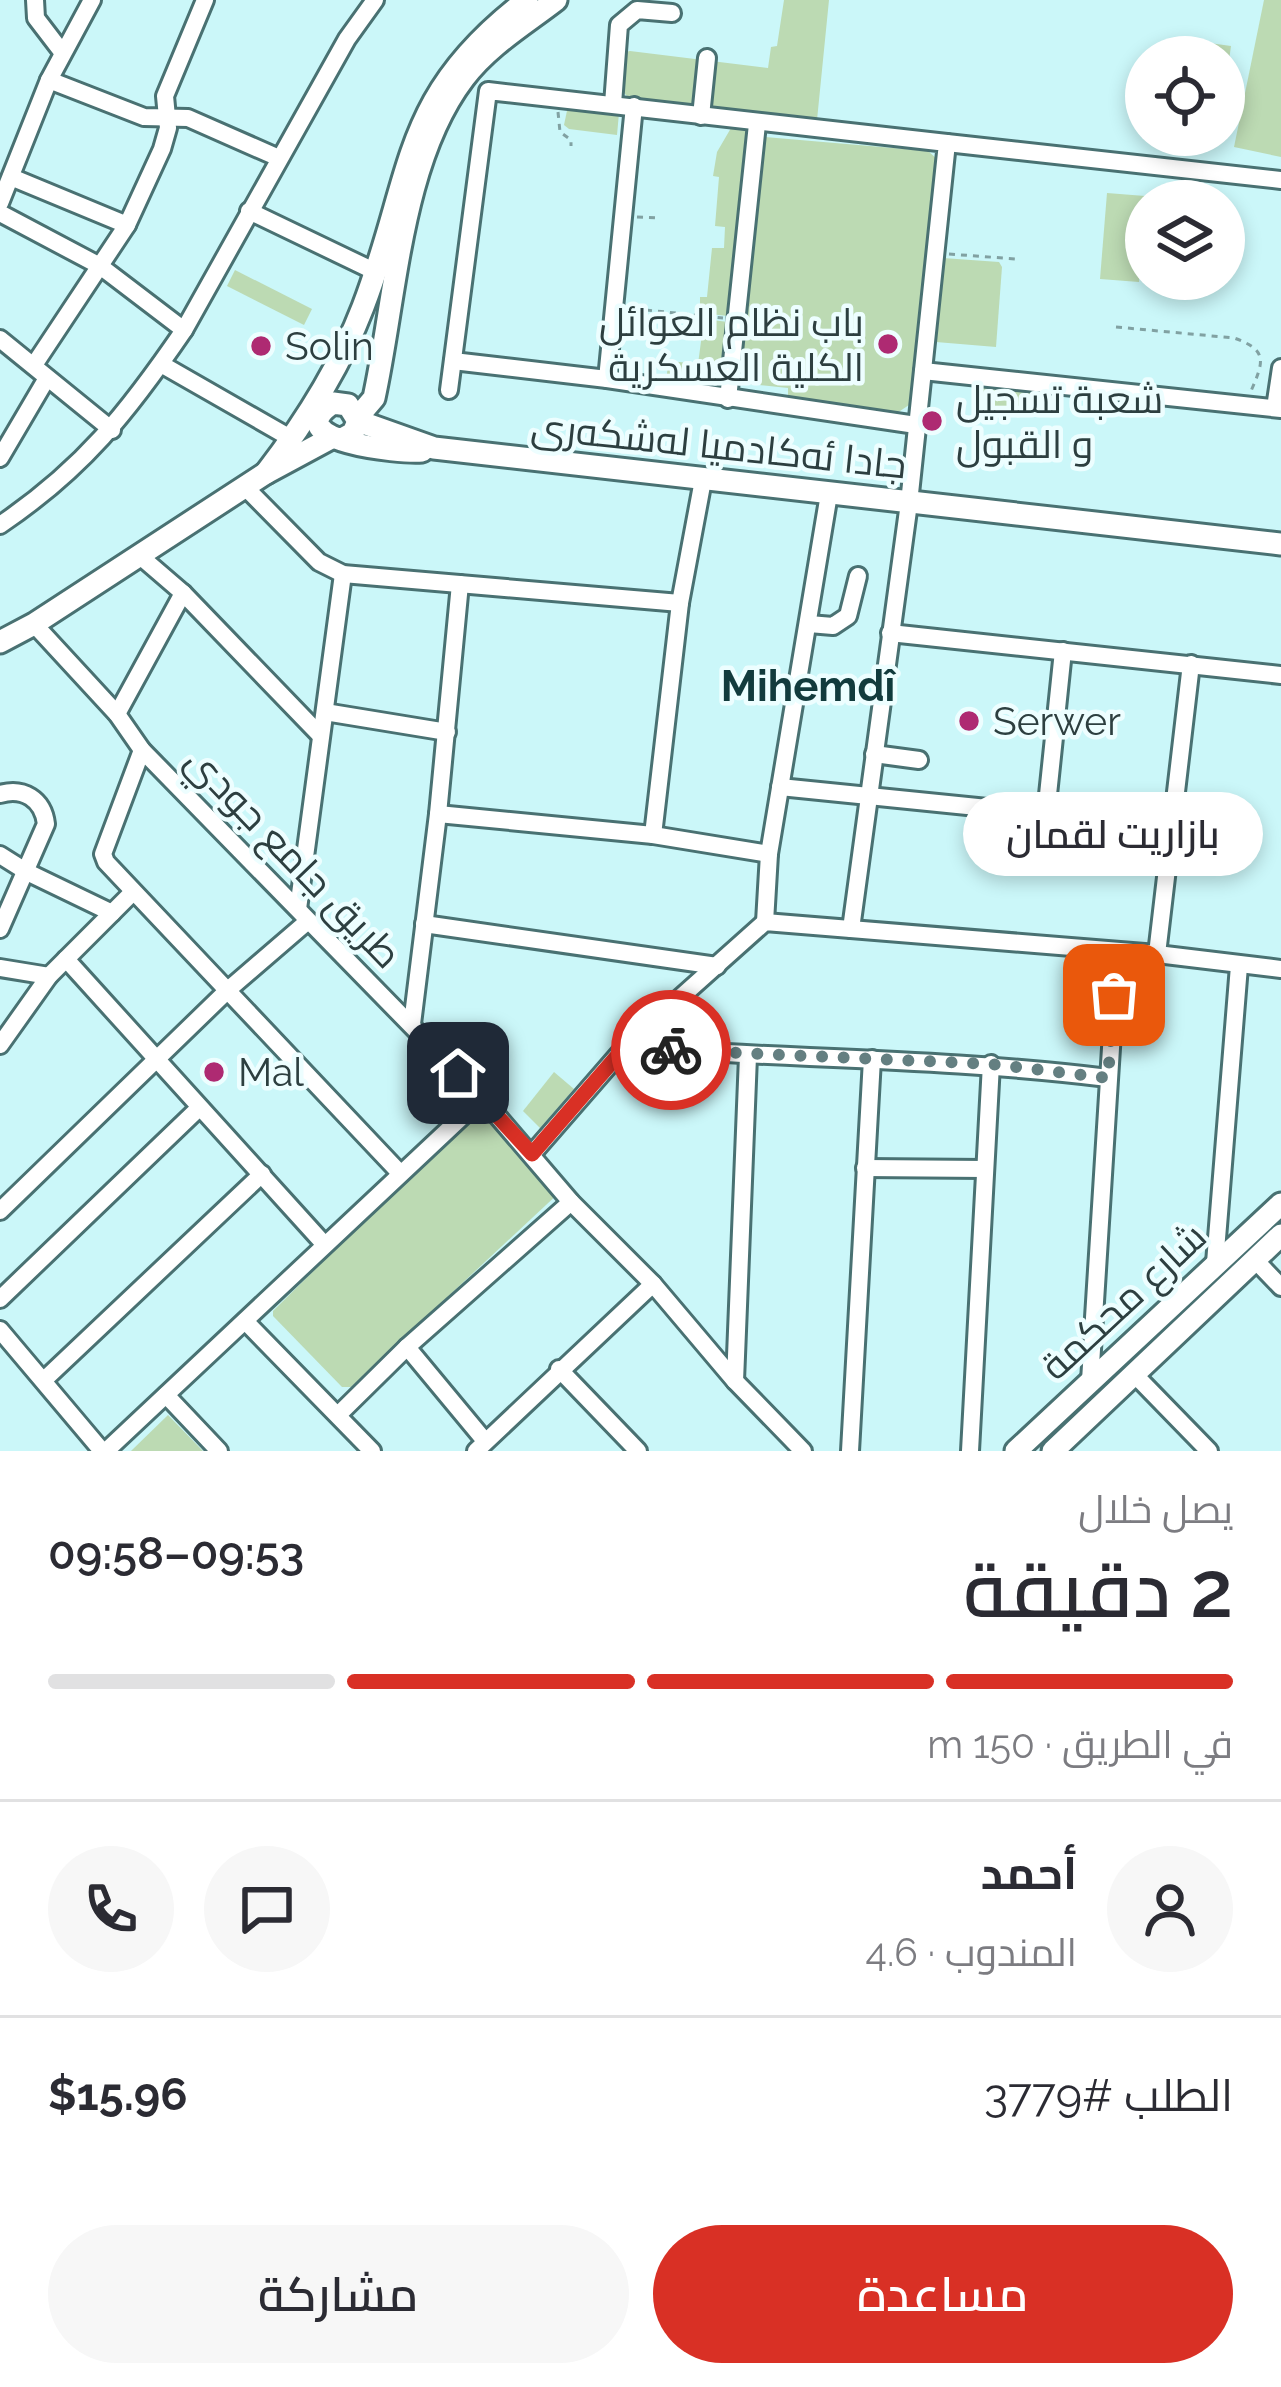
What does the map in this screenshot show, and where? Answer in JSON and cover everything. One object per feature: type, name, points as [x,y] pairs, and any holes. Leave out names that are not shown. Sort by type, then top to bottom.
[{"type":"main road","points":[[266,473],[327,382],[359,317],[409,154],[437,92],[486,31],[527,0]]},
{"type":"main road","points":[[292,439],[329,426],[353,433],[357,419],[374,398],[411,206],[437,124],[466,74],[556,0]]},
{"type":"main road","points":[[327,382],[329,426]]},
{"type":"main road","points":[[1,640],[34,624],[246,488],[329,426],[344,403],[357,419],[434,448]]},
{"type":"main road","points":[[329,426],[378,451],[434,448]]},
{"type":"main road","name":"جادا ئه‌كادميا له‌شكه‌رى","points":[[434,448],[1281,544]]},
{"type":"main road","name":"شارع محكمة","points":[[1016,1451],[1281,1204]]},
{"type":"main road","name":"شارع محكمة","points":[[1053,1451],[1281,1235]]},
{"type":"main road","points":[[1180,1296],[1197,1314]]},
{"type":"street","points":[[35,0],[36,18],[62,52]]},
{"type":"street","points":[[0,203],[62,52],[92,0]]},
{"type":"street","points":[[0,458],[40,372],[128,225],[162,149],[168,116],[165,96],[205,0]]},
{"type":"street","points":[[0,525],[70,473],[112,430],[161,364],[346,39],[375,0]]},
{"type":"street","points":[[613,104],[619,25],[637,10],[672,14]]},
{"type":"street","points":[[701,116],[706,58]]},
{"type":"street","points":[[50,80],[143,117],[188,118],[279,158]]},
{"type":"street","points":[[449,390],[488,91],[1281,180]]},
{"type":"street","points":[[607,379],[634,106]]},
{"type":"street","points":[[728,399],[757,124]]},
{"type":"street","points":[[851,928],[909,503],[947,143]]},
{"type":"street","points":[[11,177],[128,225]]},
{"type":"street","points":[[248,211],[374,271]]},
{"type":"street","points":[[0,213],[100,266],[184,330]]},
{"type":"street","points":[[0,339],[112,430]]},
{"type":"street","points":[[453,361],[916,425]]},
{"type":"street","points":[[161,364],[292,439]]},
{"type":"street","points":[[923,371],[1278,409],[1281,368]]},
{"type":"street","points":[[653,835],[680,603],[703,480]]},
{"type":"street","points":[[246,488],[319,562],[343,574],[680,603]]},
{"type":"street","points":[[532,1154],[625,1047],[765,922],[769,854],[829,494]]},
{"type":"street","points":[[140,556],[183,593],[319,734]]},
{"type":"street","points":[[4,1198],[156,1060],[303,915],[319,734],[343,574]]},
{"type":"street","points":[[809,625],[833,626],[848,616],[858,576]]},
{"type":"street","points":[[412,1024],[460,584]]},
{"type":"street","points":[[117,714],[183,593]]},
{"type":"street","name":"طريق جامع جودي","points":[[34,624],[117,714],[142,750],[482,1098],[571,1202],[653,1284],[735,1381],[803,1451]]},
{"type":"street","points":[[890,633],[1281,675]]},
{"type":"street","points":[[1046,814],[1063,651]]},
{"type":"street","points":[[1156,953],[1191,664]]},
{"type":"street","points":[[325,712],[447,732]]},
{"type":"street","points":[[142,750],[103,854],[113,872],[399,1172]]},
{"type":"street","points":[[874,754],[919,760]]},
{"type":"street","points":[[780,787],[1174,822]]},
{"type":"street","points":[[0,794],[14,790],[27,795],[45,814],[43,836],[0,928]]},
{"type":"street","points":[[438,814],[653,835],[769,854]]},
{"type":"street","points":[[0,855],[112,913]]},
{"type":"street","points":[[0,1045],[49,976],[133,892]]},
{"type":"street","points":[[765,922],[1156,953],[1239,966],[1280,962]]},
{"type":"street","points":[[424,924],[717,966]]},
{"type":"street","points":[[1090,1381],[1117,953]]},
{"type":"street","points":[[66,959],[324,1244]]},
{"type":"street","points":[[1215,1263],[1239,966]]},
{"type":"street","points":[[0,968],[49,976]]},
{"type":"street","points":[[625,1047],[991,1064],[1108,1078]]},
{"type":"street","points":[[735,1381],[748,1056]]},
{"type":"street","points":[[850,1451],[872,1059]]},
{"type":"street","points":[[970,1451],[991,1064]]},
{"type":"street","points":[[0,1330],[104,1451],[482,1098]]},
{"type":"street","points":[[0,1298],[199,1108]]},
{"type":"street","points":[[865,1168],[985,1169]]},
{"type":"street","points":[[44,1380],[262,1174]]},
{"type":"street","points":[[338,1415],[407,1347],[571,1202]]},
{"type":"street","points":[[1255,1259],[1281,1287]]},
{"type":"street","points":[[407,1347],[480,1446],[653,1284]]},
{"type":"street","points":[[245,1321],[372,1451]]},
{"type":"street","points":[[559,1369],[638,1451]]},
{"type":"street","points":[[1135,1375],[1209,1451]]},
{"type":"street","points":[[166,1394],[219,1451]]},
{"type":"path","points":[[559,98],[560,133],[571,140],[571,146]]},
{"type":"path","points":[[623,216],[658,218]]},
{"type":"path","points":[[936,253],[1016,259]]},
{"type":"path","points":[[646,310],[737,320]]},
{"type":"path","points":[[1116,327],[1234,338],[1252,345],[1261,354],[1262,368],[1251,391],[1237,404]]},
{"type":"path","points":[[992,416],[994,379]]},
{"type":"green space","points":[[784,0],[829,0],[817,120],[629,98],[623,92],[625,52],[630,51],[768,68],[771,47],[777,46]]},
{"type":"green space","points":[[1264,0],[1281,0],[1281,157],[1245,149],[1245,93]]},
{"type":"green space","points":[[568,106],[619,113],[617,135],[569,129],[564,125]]},
{"type":"green space","points":[[731,128],[750,130],[728,316],[700,313],[700,297],[707,297],[712,248],[724,248],[725,227],[715,226],[719,177],[713,176],[717,152]]},
{"type":"green space","points":[[765,137],[928,151],[937,159],[909,405],[897,413],[788,397],[788,388],[740,383]]},
{"type":"green space","points":[[1107,193],[1125,194],[1125,281],[1100,279]]},
{"type":"green space","points":[[943,258],[999,262],[1002,267],[996,347],[936,342]]},
{"type":"green space","points":[[235,270],[312,309],[304,325],[227,286]]},
{"type":"green space","points":[[704,319],[728,322],[720,389],[666,382],[668,365],[698,364]]},
{"type":"green space","points":[[975,377],[1037,383],[1038,399],[1028,399],[1027,410],[974,405]]},
{"type":"green space","points":[[554,1072],[574,1089],[540,1128],[523,1111]]},
{"type":"green space","points":[[487,1107],[561,1191],[351,1387],[342,1387],[273,1311],[478,1108]]},
{"type":"green space","points":[[168,1415],[203,1451],[131,1451]]},
{"type":"way so far","points":[[671,1050],[991,1064],[1108,1078],[1114,995]]},
{"type":"place","name":"باب نظام العوائل الكلية العسكرية","points":[[888,344]]},
{"type":"place","name":"Solin","points":[[261,346]]},
{"type":"place","name":"شعبة تسجيل و القبول","points":[[932,421]]},
{"type":"place","name":"Serwer","points":[[969,721]]},
{"type":"place","name":"بازاريت لقمان","points":[[1114,995]]},
{"type":"place","name":"Mal","points":[[214,1072]]},
{"type":"district","name":"Mihemdî","points":[[808,686]]},
{"type":"route","points":[[458,1073],[532,1154],[625,1047],[671,1050]]}]
